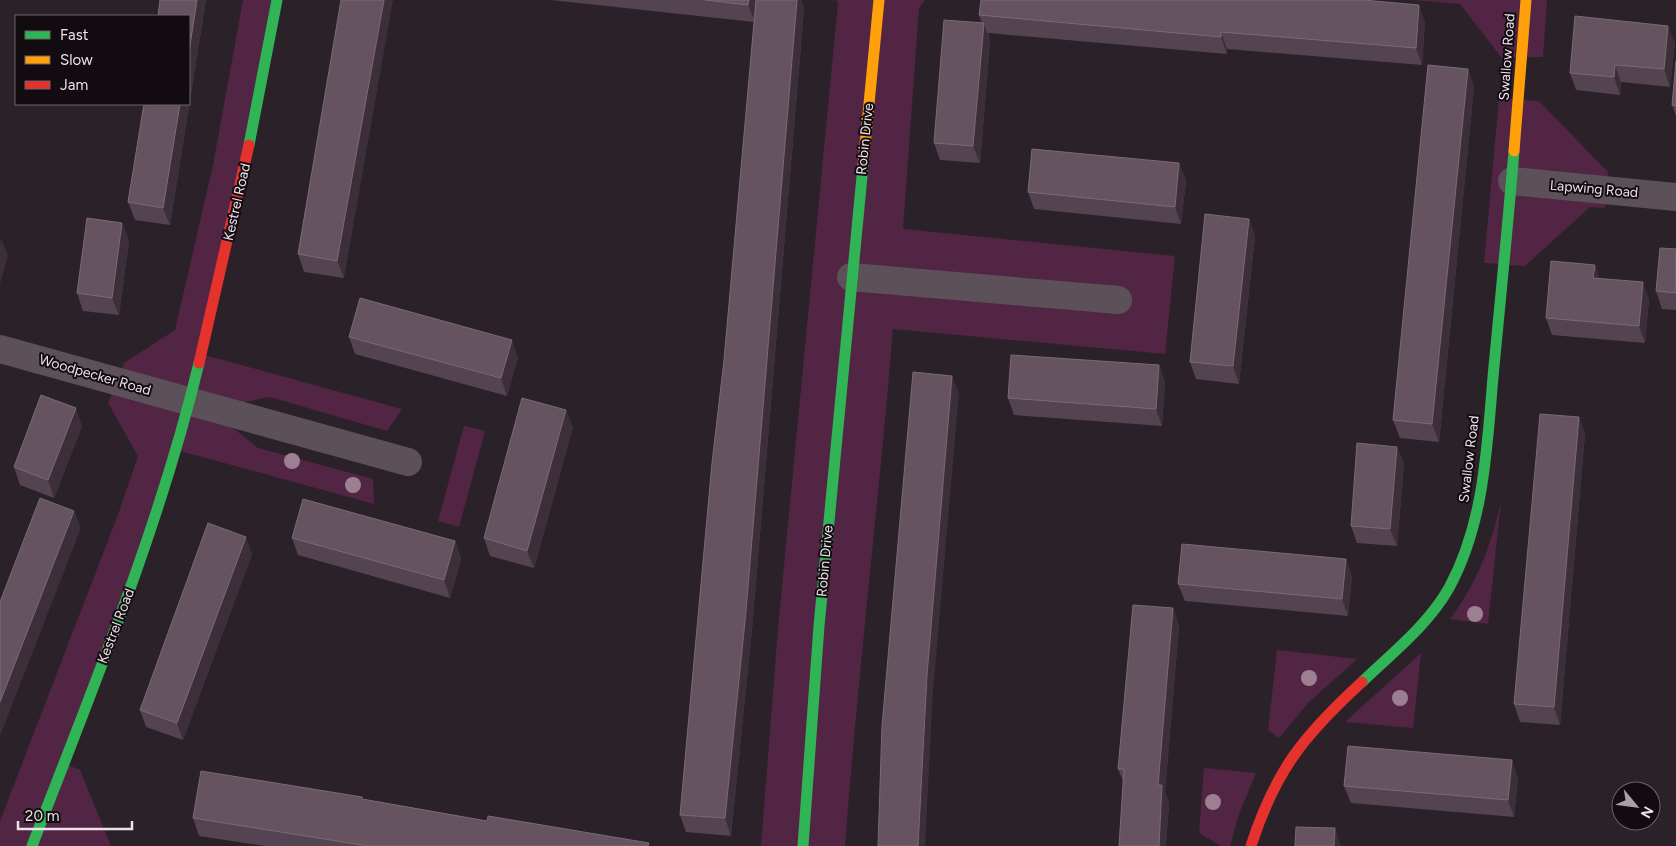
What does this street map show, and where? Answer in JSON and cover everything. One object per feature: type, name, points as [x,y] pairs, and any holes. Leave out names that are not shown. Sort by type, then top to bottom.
[{"type":"street","name":"Kestrel Road","points":[[33,846],[144,551],[172,466],[240,191],[277,0]]},
{"type":"street","name":"Robin Drive","points":[[803,846],[820,626],[851,277],[879,0]]},
{"type":"street","name":"Swallow Road","points":[[1251,846],[1259,816],[1279,774],[1291,756],[1328,714],[1422,625],[1450,586],[1460,565],[1476,516],[1481,490],[1505,264],[1526,0]]},
{"type":"street","name":"Lapwing Road","points":[[1512,181],[1676,197]]},
{"type":"street","points":[[851,277],[1118,300]]},
{"type":"street","name":"Woodpecker Road","points":[[0,349],[189,402]]},
{"type":"street","points":[[189,402],[408,462]]},
{"type":"shaded area","points":[[243,0],[277,0],[201,354],[402,409],[387,431],[270,397],[239,403],[232,427],[258,448],[373,479],[374,504],[177,450],[63,763],[80,770],[111,846],[0,846],[0,821],[119,512],[138,456],[108,403],[124,363],[175,330],[213,165]]},
{"type":"shaded area","points":[[836,0],[925,0],[919,8],[903,229],[1175,256],[1165,354],[893,329],[845,846],[761,846],[778,628],[838,3]]},
{"type":"shaded area","points":[[1413,0],[1547,0],[1543,57],[1502,58],[1460,4]]},
{"type":"shaded area","points":[[1499,98],[1539,101],[1608,172],[1605,208],[1590,207],[1525,266],[1484,263]]},
{"type":"shaded area","points":[[464,426],[485,431],[459,527],[438,521]]},
{"type":"shaded area","points":[[1501,502],[1488,624],[1450,619],[1460,606],[1482,564],[1493,534]]},
{"type":"shaded area","points":[[1277,650],[1357,659],[1308,703],[1279,738],[1268,730]]},
{"type":"shaded area","points":[[1421,653],[1413,728],[1345,722]]},
{"type":"shaded area","points":[[1204,768],[1256,773],[1239,814],[1230,846],[1221,846],[1199,833]]},
{"type":"building","points":[[160,0],[197,0],[190,46],[190,15],[158,15]]},
{"type":"building","points":[[341,0],[384,0],[337,261],[298,254]]},
{"type":"building","points":[[705,0],[749,0],[748,5]]},
{"type":"building","points":[[756,0],[797,0],[746,611],[725,818],[680,815],[712,463],[724,360]]},
{"type":"building","points":[[981,0],[1363,0],[1419,5],[1416,48],[1221,32],[1221,37],[979,15]]},
{"type":"building","points":[[1575,16],[1668,26],[1664,69],[1615,65],[1614,77],[1570,73]]},
{"type":"building","points":[[944,20],[984,23],[973,146],[934,143]]},
{"type":"building","points":[[1676,61],[1676,106],[1672,105]]},
{"type":"building","points":[[1428,65],[1468,69],[1432,424],[1393,420]]},
{"type":"building","points":[[144,105],[180,105],[163,208],[128,202]]},
{"type":"building","points":[[1032,149],[1179,163],[1175,207],[1028,192]]},
{"type":"building","points":[[1205,214],[1249,219],[1233,366],[1190,362]]},
{"type":"building","points":[[87,218],[122,223],[112,298],[77,293]]},
{"type":"building","points":[[1660,248],[1676,249],[1676,293],[1656,291]]},
{"type":"building","points":[[1551,261],[1595,265],[1593,278],[1643,282],[1639,326],[1546,318]]},
{"type":"building","points":[[360,298],[512,340],[501,378],[349,337]]},
{"type":"building","points":[[1011,355],[1159,365],[1156,409],[1008,398]]},
{"type":"building","points":[[913,372],[952,376],[927,675],[918,846],[878,846],[882,726]]},
{"type":"building","points":[[41,395],[76,408],[48,480],[14,467]]},
{"type":"building","points":[[522,398],[566,410],[527,551],[484,538]]},
{"type":"building","points":[[1540,414],[1579,417],[1554,707],[1514,704]]},
{"type":"building","points":[[1357,443],[1397,447],[1390,529],[1351,526]]},
{"type":"building","points":[[40,498],[74,511],[0,702],[0,602]]},
{"type":"building","points":[[303,499],[455,541],[444,580],[292,538]]},
{"type":"building","points":[[208,523],[246,537],[177,723],[140,710]]},
{"type":"building","points":[[1182,544],[1346,559],[1342,599],[1178,584]]},
{"type":"building","points":[[1133,605],[1173,608],[1158,785],[1162,785],[1159,846],[1119,846],[1124,769],[1118,769]]},
{"type":"building","points":[[1348,746],[1512,760],[1508,800],[1344,786]]},
{"type":"building","points":[[201,771],[362,797],[362,799],[487,821],[488,816],[649,843],[648,846],[368,846],[193,818]]},
{"type":"building","points":[[1296,827],[1335,828],[1334,846],[1295,846]]},
{"type":"traffic: fast","points":[[249,145],[277,0]]},
{"type":"traffic: fast","points":[[1362,682],[1409,638],[1431,614],[1449,588],[1471,535],[1483,480],[1514,151]]},
{"type":"traffic: fast","points":[[803,846],[819,626],[863,166]]},
{"type":"traffic: fast","points":[[32,846],[145,547],[183,425],[199,363]]},
{"type":"traffic: slow","points":[[863,166],[879,0]]},
{"type":"traffic: slow","points":[[1514,151],[1526,0]]},
{"type":"traffic: jam","points":[[199,363],[249,145]]},
{"type":"traffic: jam","points":[[1251,846],[1270,796],[1281,775],[1308,737],[1362,682]]}]
